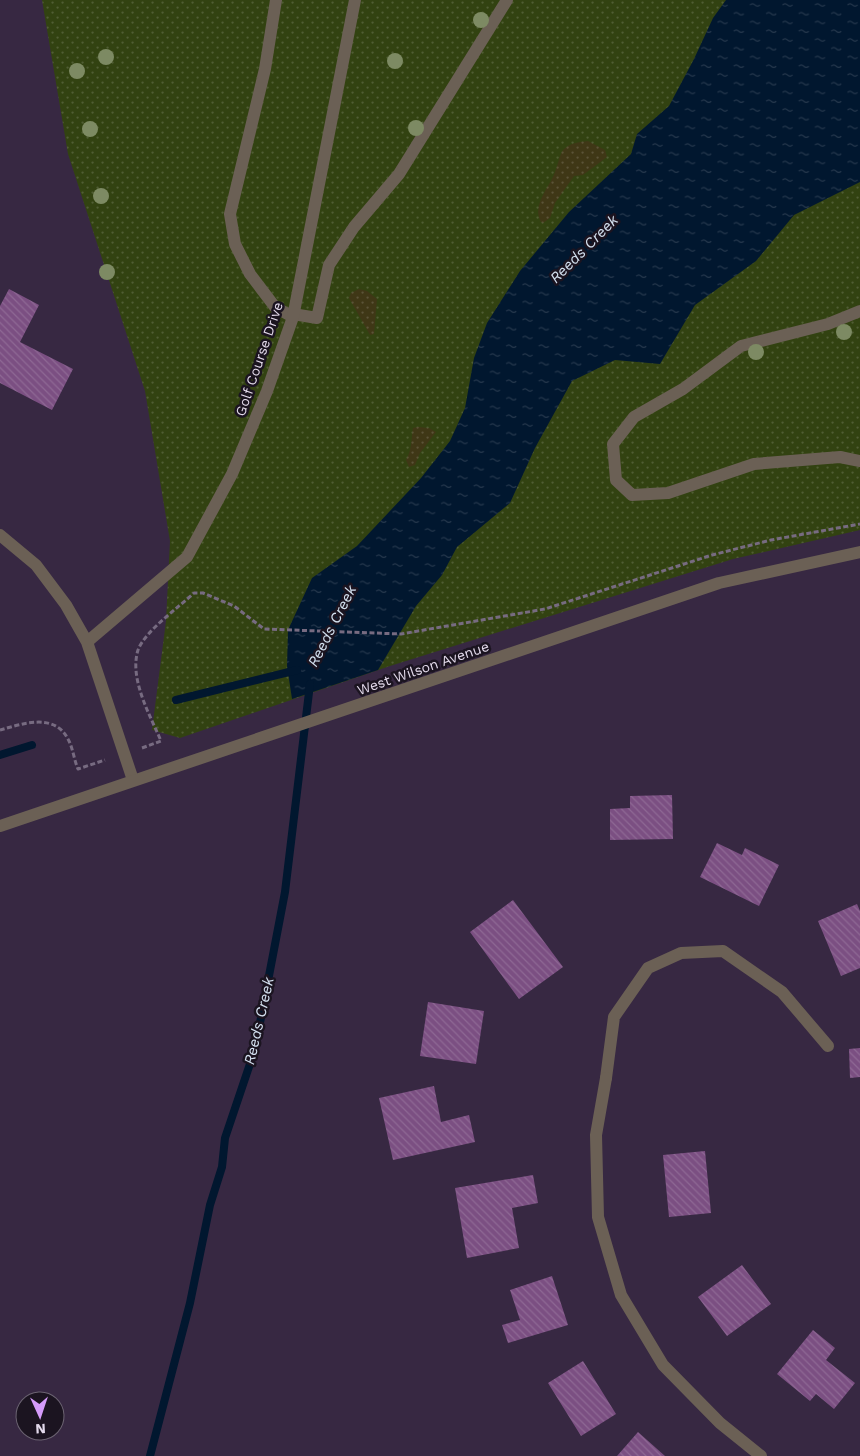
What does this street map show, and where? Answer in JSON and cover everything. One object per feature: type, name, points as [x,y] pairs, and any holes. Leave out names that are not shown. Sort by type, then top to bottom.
[{"type":"street","points":[[276,0],[265,68],[230,214],[235,244],[250,274],[275,307],[293,316],[316,318],[329,265],[354,227],[399,174],[507,0]]},
{"type":"street","name":"Golf Course Drive","points":[[87,642],[187,557],[232,474],[267,391],[293,316],[355,0]]},
{"type":"street","points":[[860,311],[828,324],[741,346],[683,388],[634,417],[613,444],[616,480],[632,495],[668,493],[754,464],[840,457],[860,461]]},
{"type":"street","points":[[0,535],[36,565],[66,605],[87,642],[134,780]]},
{"type":"street","name":"West Wilson Avenue","points":[[0,826],[719,583],[860,552]]},
{"type":"street","points":[[761,1456],[720,1423],[663,1365],[621,1295],[598,1217],[596,1135],[614,1017],[648,968],[681,953],[723,951],[782,992],[828,1046]]},
{"type":"path","points":[[153,744],[161,741],[138,684],[136,668],[138,649],[149,634],[194,593],[203,593],[234,606],[264,629],[401,634],[545,609],[712,555],[771,540],[860,524]]},
{"type":"path","points":[[0,730],[28,722],[46,722],[59,727],[68,739],[78,769],[108,759]]},
{"type":"green space","points":[[42,0],[860,0],[860,530],[733,559],[390,666],[180,738],[152,730],[166,621],[170,541],[145,391],[68,154]]},
{"type":"sand","points":[[588,141],[605,150],[607,157],[583,175],[574,176],[555,203],[550,218],[543,223],[541,222],[538,209],[542,196],[553,178],[560,155],[563,150],[572,144]]},
{"type":"sand","points":[[359,289],[367,291],[377,299],[374,334],[370,335],[349,298],[351,293]]},
{"type":"sand","points":[[413,428],[429,428],[436,432],[420,453],[415,465],[409,467],[406,460],[410,449]]},
{"type":"water","points":[[726,0],[860,0],[860,182],[794,215],[756,261],[695,305],[660,364],[615,360],[572,381],[535,448],[510,503],[457,547],[442,575],[416,606],[378,670],[292,699],[287,666],[288,630],[312,578],[357,546],[421,478],[450,441],[465,408],[474,358],[487,323],[520,271],[569,212],[631,154],[637,134],[669,106],[713,18]]},
{"type":"building","points":[[9,289],[39,305],[20,342],[73,369],[52,410],[0,383],[0,306]]},
{"type":"building","points":[[672,795],[673,839],[610,840],[610,809],[630,808],[630,796]]},
{"type":"building","points":[[717,843],[742,855],[745,848],[779,865],[759,906],[700,877]]},
{"type":"building","points":[[513,900],[563,967],[519,999],[470,932]]},
{"type":"building","points":[[857,904],[860,911],[860,968],[841,976],[818,921]]},
{"type":"building","points":[[428,1002],[484,1011],[476,1064],[420,1056]]},
{"type":"building","points":[[860,1048],[860,1077],[850,1078],[849,1049]]},
{"type":"building","points":[[434,1086],[441,1122],[469,1115],[475,1142],[393,1160],[379,1098]]},
{"type":"building","points":[[705,1151],[711,1213],[669,1217],[663,1155]]},
{"type":"building","points":[[533,1175],[538,1203],[512,1208],[519,1248],[467,1258],[455,1188]]},
{"type":"building","points":[[742,1265],[771,1304],[727,1336],[698,1297]]},
{"type":"building","points":[[552,1276],[568,1325],[508,1343],[502,1325],[520,1320],[510,1290]]},
{"type":"building","points":[[813,1330],[835,1348],[826,1360],[855,1383],[834,1409],[816,1394],[810,1401],[777,1374]]},
{"type":"building","points":[[583,1361],[616,1414],[581,1436],[548,1383]]},
{"type":"building","points":[[638,1432],[665,1456],[617,1456]]},
{"type":"waterway","points":[[176,700],[297,670]]},
{"type":"waterway","name":"Reeds Creek","points":[[150,1456],[190,1303],[210,1205],[222,1167],[225,1138],[255,1049],[285,892],[310,684]]},
{"type":"waterway","points":[[0,755],[32,745]]}]
